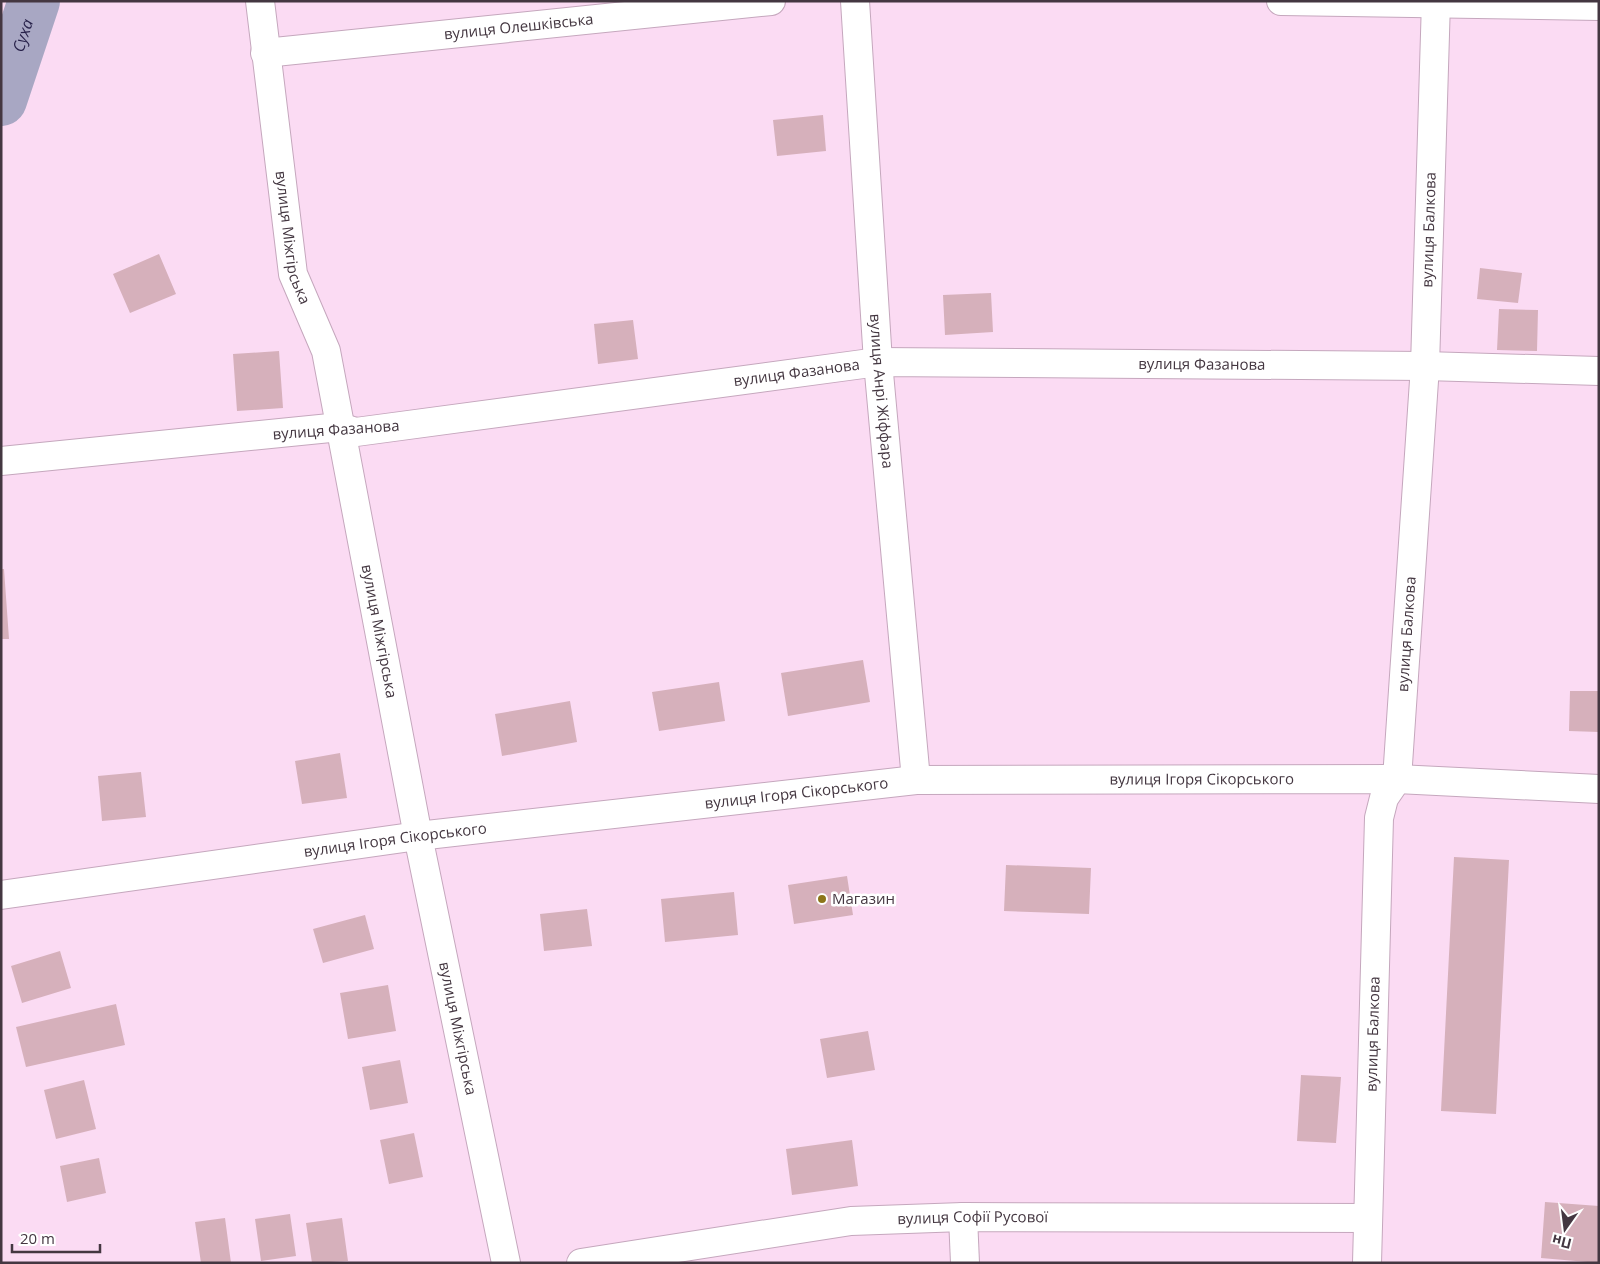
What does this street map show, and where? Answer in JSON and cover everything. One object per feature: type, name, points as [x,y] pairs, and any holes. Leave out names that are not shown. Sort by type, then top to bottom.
[{"type":"street","name":"вулиця Міжгірська","points":[[260,1],[293,274],[326,351],[418,836],[506,1263]]},
{"type":"street","name":"вулиця Олешківська","points":[[265,53],[771,1]]},
{"type":"street","name":"вулиця Анрі Жіффара","points":[[854,1],[878,362],[916,780]]},
{"type":"street","points":[[1281,1],[1599,6]]},
{"type":"street","name":"вулиця Балкова","points":[[1367,1263],[1379,818],[1384,798],[1397,779],[1425,366],[1436,3]]},
{"type":"street","name":"вулиця Фазанова","points":[[1,462],[340,427],[356,432],[878,362],[1425,366],[1599,371]]},
{"type":"street","name":"вулиця Ігоря Сікорського","points":[[1,894],[418,836],[916,780],[1397,779],[1599,789]]},
{"type":"street","points":[[963,1217],[965,1263]]},
{"type":"street","name":"вулиця Софії Русової","points":[[581,1263],[851,1221],[963,1217],[1368,1218]]},
{"type":"building","points":[[823,115],[826,151],[777,156],[773,120]]},
{"type":"building","points":[[159,254],[176,294],[130,313],[113,274]]},
{"type":"building","points":[[1480,268],[1522,273],[1518,303],[1477,299]]},
{"type":"building","points":[[991,293],[993,332],[945,335],[943,295]]},
{"type":"building","points":[[1499,309],[1538,310],[1537,351],[1497,350]]},
{"type":"building","points":[[633,320],[638,359],[598,364],[594,324]]},
{"type":"building","points":[[279,351],[283,408],[237,411],[233,354]]},
{"type":"building","points":[[1,569],[4,569],[9,639],[1,639]]},
{"type":"building","points":[[863,660],[870,702],[788,716],[781,673]]},
{"type":"building","points":[[719,682],[725,721],[659,731],[652,692]]},
{"type":"building","points":[[1570,691],[1599,691],[1599,732],[1569,731]]},
{"type":"building","points":[[570,701],[577,742],[502,756],[495,714]]},
{"type":"building","points":[[340,753],[347,798],[302,804],[295,761]]},
{"type":"building","points":[[141,772],[146,817],[102,821],[98,776]]},
{"type":"building","points":[[1454,857],[1509,860],[1496,1114],[1441,1111]]},
{"type":"building","points":[[1006,865],[1091,868],[1089,914],[1004,911]]},
{"type":"building","points":[[847,876],[853,915],[794,924],[788,885]]},
{"type":"building","points":[[734,892],[738,935],[665,942],[661,899]]},
{"type":"building","points":[[587,909],[592,946],[544,951],[540,914]]},
{"type":"building","points":[[365,915],[374,949],[323,963],[313,929]]},
{"type":"building","points":[[60,951],[71,988],[22,1003],[11,966]]},
{"type":"building","points":[[388,985],[396,1031],[348,1039],[340,993]]},
{"type":"building","points":[[116,1004],[125,1045],[26,1067],[16,1027]]},
{"type":"building","points":[[868,1031],[875,1070],[827,1078],[820,1039]]},
{"type":"building","points":[[400,1060],[408,1103],[370,1110],[362,1067]]},
{"type":"building","points":[[1301,1075],[1341,1077],[1336,1143],[1297,1141]]},
{"type":"building","points":[[84,1080],[96,1129],[56,1139],[44,1090]]},
{"type":"building","points":[[414,1133],[423,1177],[389,1184],[380,1140]]},
{"type":"building","points":[[852,1140],[858,1186],[792,1195],[786,1149]]},
{"type":"building","points":[[99,1158],[106,1193],[67,1202],[60,1166]]},
{"type":"building","points":[[1545,1202],[1599,1206],[1599,1263],[1541,1258]]},
{"type":"building","points":[[290,1214],[296,1256],[261,1261],[255,1219]]},
{"type":"building","points":[[225,1218],[231,1263],[201,1263],[195,1222]]},
{"type":"building","points":[[342,1218],[348,1261],[312,1263],[306,1223]]},
{"type":"waterway","name":"Суха","points":[[1,100],[34,1]]},
{"type":"place","name":"Магазин","points":[[822,899]]}]
